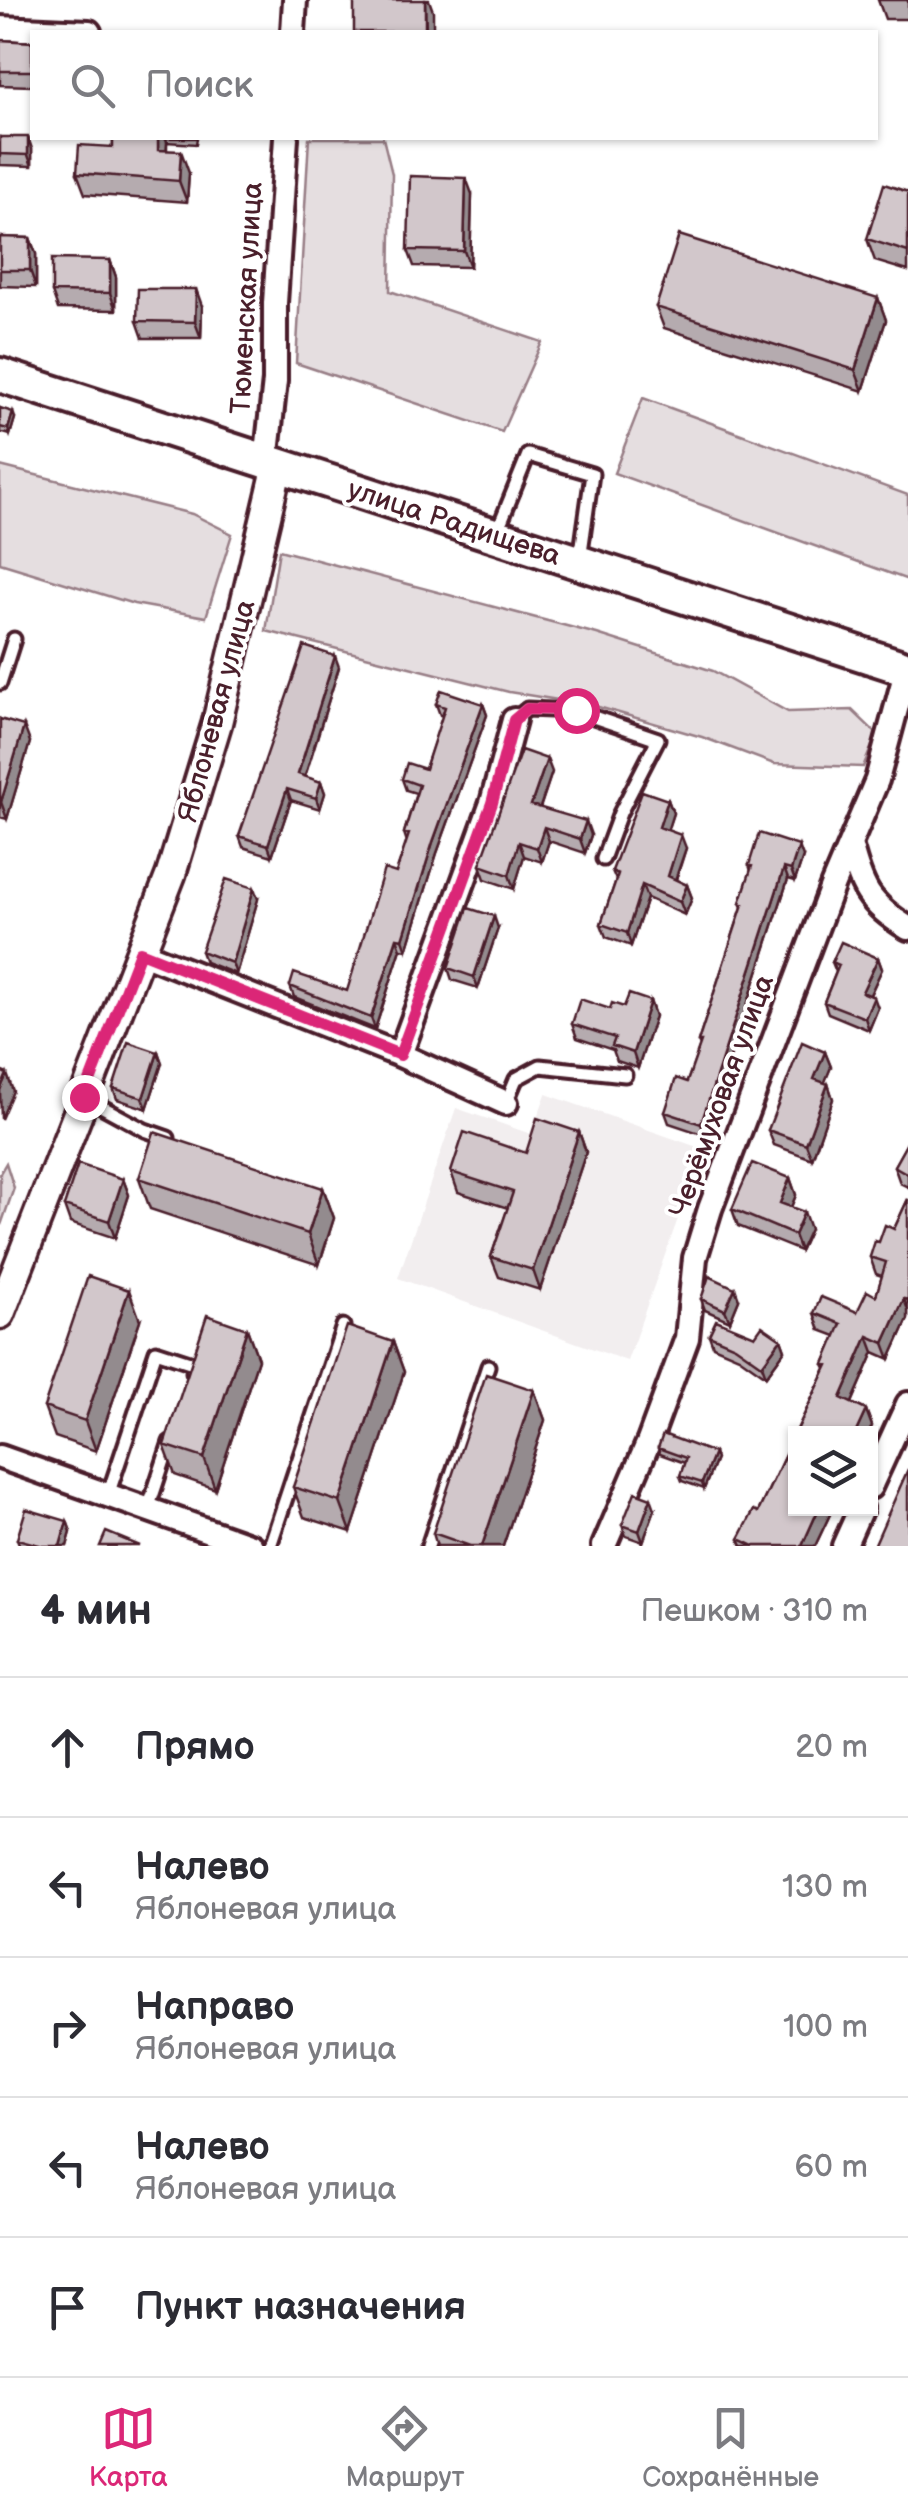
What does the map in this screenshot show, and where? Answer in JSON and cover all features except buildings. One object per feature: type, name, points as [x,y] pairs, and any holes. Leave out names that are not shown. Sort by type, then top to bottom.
[{"type":"main road","name":"улица Радищева","points":[[0,375],[908,668]]},
{"type":"street","points":[[293,30],[296,0]]},
{"type":"street","points":[[0,28],[44,30]]},
{"type":"street","name":"Тюменская улица","points":[[272,464],[275,303],[286,140]]},
{"type":"street","name":"Яблоневая улица","points":[[0,1314],[196,801],[272,464]]},
{"type":"street","name":"Черёмуховая улица","points":[[604,1546],[649,1441],[686,1338],[695,1258],[710,1209],[877,780],[908,668]]},
{"type":"street","points":[[400,1055],[492,803],[514,720]]},
{"type":"street","points":[[850,844],[861,885],[890,917],[908,928]]},
{"type":"street","points":[[140,952],[400,1055],[506,1103]]},
{"type":"street","points":[[878,1470],[908,1404]]},
{"type":"street","points":[[0,1456],[251,1546]]},
{"type":"street","points":[[844,1546],[857,1516]]},
{"type":"lane","points":[[494,536],[528,456],[592,474],[579,563]]},
{"type":"lane","points":[[0,683],[14,639]]},
{"type":"lane","points":[[514,720],[527,709],[576,710],[658,739],[620,813],[604,859]]},
{"type":"lane","points":[[506,1103],[516,1079],[540,1066],[625,1074]]},
{"type":"lane","points":[[84,1097],[145,1130],[182,1142]]},
{"type":"lane","points":[[270,1546],[343,1326]]},
{"type":"lane","points":[[108,1495],[156,1351],[196,1364],[190,1382]]},
{"type":"lane","points":[[428,1546],[488,1366]]},
{"type":"lane","points":[[148,1509],[172,1436]]},
{"type":"shaded area","points":[[309,140],[384,140],[392,174],[390,291],[542,342],[502,432],[296,363]]},
{"type":"shaded area","points":[[643,398],[908,495],[908,580],[614,473]]},
{"type":"shaded area","points":[[0,466],[192,514],[232,534],[206,617],[134,604],[0,563]]},
{"type":"shaded area","points":[[279,550],[597,634],[713,671],[788,712],[852,710],[877,734],[863,767],[774,764],[702,737],[595,706],[509,692],[266,631]]},
{"type":"shaded area","points":[[546,1094],[703,1149],[627,1361],[398,1278],[456,1108],[531,1134]]},
{"type":"shaded area","points":[[6,1163],[14,1188],[0,1228],[0,1173]]},
{"type":"route","points":[[84,1097],[140,952],[400,1055],[492,803],[514,720],[527,709],[576,710]]}]
